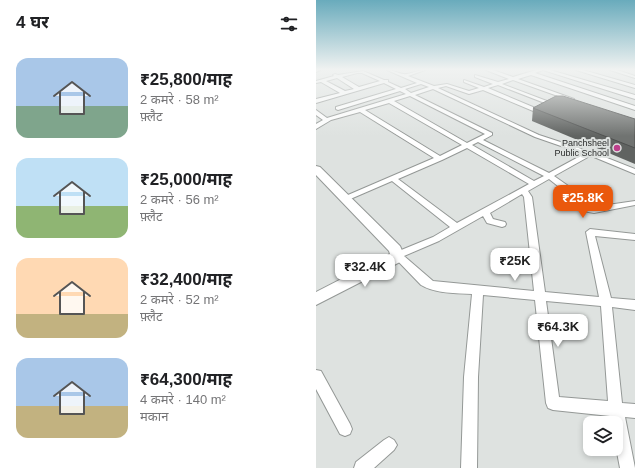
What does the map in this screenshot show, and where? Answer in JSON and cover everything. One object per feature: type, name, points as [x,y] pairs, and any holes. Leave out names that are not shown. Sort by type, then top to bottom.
[{"type":"street","points":[[330,104],[344,93],[349,92]]},
{"type":"street","points":[[316,101],[330,104],[387,92]]},
{"type":"street","points":[[345,198],[440,159],[490,134],[406,92]]},
{"type":"street","points":[[316,127],[327,120],[417,92]]},
{"type":"street","points":[[442,92],[537,136],[592,154],[635,172]]},
{"type":"street","points":[[493,92],[538,111]]},
{"type":"street","points":[[521,92],[558,106]]},
{"type":"street","points":[[550,92],[574,100]]},
{"type":"street","points":[[587,92],[635,108]]},
{"type":"street","points":[[618,92],[635,97]]},
{"type":"street","points":[[316,94],[347,114]]},
{"type":"street","points":[[390,101],[534,184]]},
{"type":"street","points":[[361,110],[440,159]]},
{"type":"street","points":[[316,112],[327,120]]},
{"type":"street","points":[[479,140],[549,176],[571,192],[586,209],[594,210],[635,203]]},
{"type":"street","points":[[316,299],[395,258],[397,255],[436,239],[587,155],[592,154]]},
{"type":"street","points":[[316,169],[395,249],[397,255],[430,285],[635,305]]},
{"type":"street","points":[[394,179],[456,227]]},
{"type":"street","points":[[523,190],[528,197],[553,403],[635,412]]},
{"type":"street","points":[[485,211],[490,221],[502,224]]},
{"type":"street","points":[[628,468],[616,410],[606,302],[590,232],[635,237]]},
{"type":"street","points":[[469,468],[471,377],[478,290]]},
{"type":"street","points":[[316,376],[345,429]]},
{"type":"street","points":[[362,468],[389,444]]},
{"type":"building","points":[[556,96],[563,96],[635,119],[635,148],[533,108]]},
{"type":"place","name":"Panchsheel Public School","points":[[617,148]]}]
